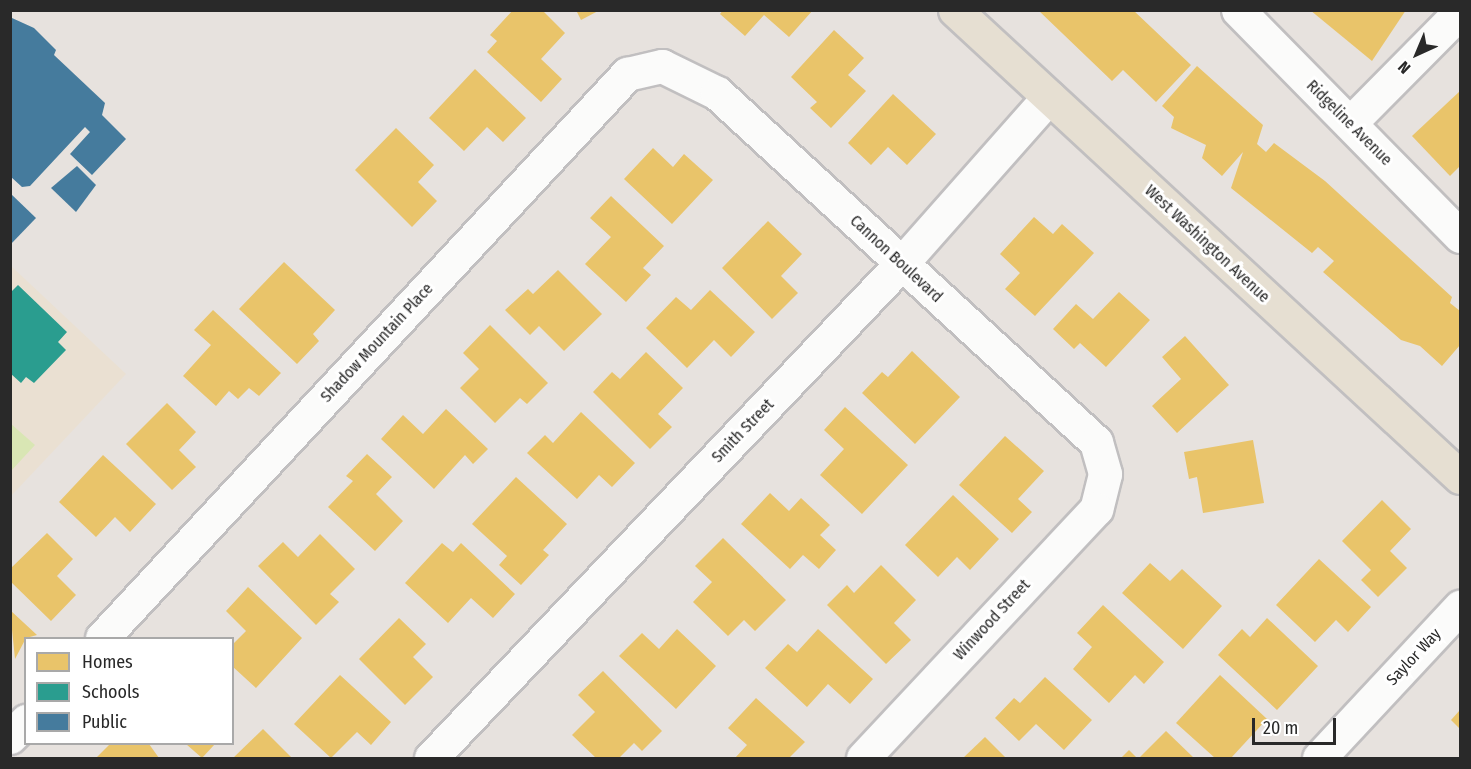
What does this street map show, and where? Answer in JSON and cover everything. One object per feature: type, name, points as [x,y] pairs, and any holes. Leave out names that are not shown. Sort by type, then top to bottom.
[{"type":"main road","name":"West Washington Avenue","points":[[955,10],[1461,477]]},
{"type":"street","name":"Ridgeline Avenue","points":[[1238,10],[1461,236]]},
{"type":"street","points":[[1350,123],[1461,12]]},
{"type":"street","name":"Cannon Boulevard","points":[[662,66],[717,93],[1096,442],[1105,474]]},
{"type":"street","name":"Shadow Mountain Place","points":[[104,637],[627,74],[662,66]]},
{"type":"street","name":"Smith Street","points":[[431,759],[901,264],[1048,97]]},
{"type":"street","name":"Winwood Street","points":[[863,759],[1096,509],[1105,474]]},
{"type":"street","name":"Saylor Way","points":[[1318,759],[1461,607]]},
{"type":"street","points":[[10,737],[24,723]]},
{"type":"shaded area","points":[[10,265],[126,374],[11,496],[10,496]]},
{"type":"green space","points":[[10,423],[35,445],[11,471],[10,471]]},
{"type":"building: Homes","points":[[513,10],[542,10],[565,33],[541,59],[562,79],[541,102],[487,52],[497,41],[490,35]]},
{"type":"building: Homes","points":[[576,10],[600,10],[581,20]]},
{"type":"building: Homes","points":[[723,10],[813,10],[789,37],[764,15],[745,36],[720,14]]},
{"type":"building: Homes","points":[[1038,10],[1133,10],[1191,65],[1156,102],[1123,70],[1112,81]]},
{"type":"building: Homes","points":[[1310,10],[1406,10],[1372,61]]},
{"type":"building: Homes","points":[[834,30],[864,58],[848,75],[866,91],[831,128],[810,108],[817,102],[791,77]]},
{"type":"building: Homes","points":[[1197,66],[1263,125],[1257,144],[1266,152],[1274,143],[1325,181],[1452,297],[1450,303],[1460,311],[1460,345],[1442,366],[1420,346],[1401,340],[1323,272],[1334,261],[1318,247],[1312,253],[1231,188],[1243,152],[1222,176],[1202,158],[1206,145],[1171,128],[1174,117],[1162,106]]},
{"type":"building: Homes","points":[[475,69],[526,118],[503,142],[487,127],[464,151],[429,118]]},
{"type":"building: Homes","points":[[1460,91],[1460,166],[1450,176],[1412,136]]},
{"type":"building: Homes","points":[[893,94],[936,134],[907,165],[888,147],[871,165],[848,143]]},
{"type":"building: Homes","points":[[396,128],[434,165],[418,182],[437,201],[412,227],[355,170]]},
{"type":"building: Homes","points":[[653,148],[673,167],[684,154],[713,180],[672,224],[624,179]]},
{"type":"building: Homes","points":[[611,196],[664,246],[643,268],[651,275],[626,302],[585,264],[611,237],[590,218]]},
{"type":"building: Homes","points":[[1034,217],[1053,234],[1062,224],[1094,253],[1035,316],[1005,289],[1020,273],[1000,254]]},
{"type":"building: Homes","points":[[768,221],[802,254],[781,276],[798,293],[772,319],[722,268]]},
{"type":"building: Homes","points":[[284,262],[335,310],[313,334],[319,341],[297,364],[239,309]]},
{"type":"building: Homes","points":[[558,270],[602,314],[564,351],[539,326],[530,335],[505,310],[528,289],[533,294]]},
{"type":"building: Homes","points":[[710,290],[755,332],[731,357],[714,340],[687,368],[646,328],[676,297],[691,310]]},
{"type":"building: Homes","points":[[1119,292],[1150,320],[1106,367],[1080,343],[1074,349],[1053,329],[1076,304],[1093,319]]},
{"type":"building: Homes","points":[[213,310],[281,373],[259,396],[249,388],[238,399],[229,391],[216,406],[183,376],[211,345],[194,330]]},
{"type":"building: Homes","points":[[490,325],[548,383],[527,404],[520,398],[495,423],[460,388],[479,369],[463,353]]},
{"type":"building: Homes","points":[[1185,336],[1229,385],[1177,433],[1152,406],[1181,379],[1162,357]]},
{"type":"building: Homes","points":[[912,351],[960,397],[915,444],[862,393],[882,372],[888,377]]},
{"type":"building: Homes","points":[[646,352],[683,388],[658,414],[672,427],[650,449],[593,392],[612,372],[620,379]]},
{"type":"building: Homes","points":[[167,403],[196,432],[179,450],[196,467],[172,490],[126,444]]},
{"type":"building: Homes","points":[[845,407],[908,465],[862,514],[820,475],[844,449],[824,430]]},
{"type":"building: Homes","points":[[446,409],[488,449],[473,464],[465,455],[434,489],[381,439],[403,415],[423,434]]},
{"type":"building: Homes","points":[[581,412],[635,463],[612,487],[599,475],[577,499],[527,453],[545,435],[553,443]]},
{"type":"building: Homes","points":[[1005,436],[1044,471],[1018,499],[1032,512],[1012,533],[959,485]]},
{"type":"building: Homes","points":[[1253,440],[1264,503],[1203,513],[1197,477],[1189,479],[1184,452]]},
{"type":"building: Homes","points":[[367,454],[392,477],[376,494],[403,521],[375,551],[328,507],[353,481],[346,476]]},
{"type":"building: Homes","points":[[103,455],[156,504],[130,532],[115,517],[96,537],[59,502]]},
{"type":"building: Homes","points":[[516,477],[567,524],[543,550],[549,555],[521,585],[499,565],[507,556],[472,524]]},
{"type":"building: Homes","points":[[770,493],[789,511],[801,498],[830,525],[820,535],[836,550],[819,569],[803,555],[790,569],[741,524]]},
{"type":"building: Homes","points":[[953,495],[999,539],[970,570],[957,557],[938,577],[905,545]]},
{"type":"building: Homes","points":[[1382,500],[1411,529],[1390,551],[1407,568],[1378,597],[1361,580],[1371,570],[1342,541]]},
{"type":"building: Homes","points":[[47,533],[73,559],[57,576],[76,595],[51,621],[10,581],[10,569]]},
{"type":"building: Homes","points":[[320,534],[355,569],[330,594],[339,602],[316,625],[258,566],[283,542],[298,557]]},
{"type":"building: Homes","points":[[723,538],[786,600],[755,631],[744,620],[728,636],[693,602],[712,582],[695,566]]},
{"type":"building: Homes","points":[[442,543],[453,552],[461,543],[515,594],[493,618],[471,598],[448,623],[405,583]]},
{"type":"building: Homes","points":[[1319,559],[1371,607],[1348,632],[1336,620],[1315,642],[1276,605]]},
{"type":"building: Homes","points":[[1150,563],[1170,581],[1182,569],[1222,606],[1183,649],[1122,593]]},
{"type":"building: Homes","points":[[881,565],[916,600],[894,623],[911,640],[886,664],[827,605],[847,585],[854,593]]},
{"type":"building: Homes","points":[[248,587],[302,638],[256,688],[234,668],[234,643],[246,631],[226,611]]},
{"type":"building: Homes","points":[[1103,605],[1164,662],[1144,684],[1135,675],[1109,703],[1073,669],[1092,647],[1077,633]]},
{"type":"building: Homes","points":[[10,610],[37,635],[24,637],[24,642],[15,659]]},
{"type":"building: Homes","points":[[399,618],[426,644],[413,657],[433,677],[405,705],[359,659]]},
{"type":"building: Homes","points":[[1267,618],[1318,666],[1277,710],[1218,655],[1242,629],[1250,637]]},
{"type":"building: Homes","points":[[677,629],[716,666],[676,709],[619,656],[642,633],[659,649]]},
{"type":"building: Homes","points":[[818,629],[873,679],[850,704],[828,684],[807,707],[765,668],[788,644],[797,652]]},
{"type":"building: Homes","points":[[603,671],[662,731],[642,751],[634,743],[619,758],[596,758],[572,735],[595,712],[578,695]]},
{"type":"building: Homes","points":[[340,675],[391,722],[371,745],[357,732],[331,758],[294,724]]},
{"type":"building: Homes","points":[[1220,675],[1267,719],[1231,758],[1215,758],[1176,723]]},
{"type":"building: Homes","points":[[1045,677],[1092,720],[1064,750],[1036,724],[1019,741],[995,718],[1014,698],[1020,703]]},
{"type":"building: Homes","points":[[756,698],[805,742],[789,758],[735,758],[747,745],[728,728]]},
{"type":"building: Homes","points":[[1460,710],[1460,729],[1451,720]]},
{"type":"building: Homes","points":[[263,729],[292,758],[233,758]]},
{"type":"building: Homes","points":[[1166,731],[1194,758],[1139,758]]},
{"type":"building: Homes","points":[[985,737],[1006,758],[963,758]]},
{"type":"building: Homes","points":[[109,745],[150,745],[159,758],[96,758]]},
{"type":"building: Homes","points":[[187,745],[214,745],[202,758]]},
{"type":"building: Homes","points":[[1129,750],[1137,758],[1121,758]]},
{"type":"building: Schools","points":[[18,285],[67,332],[58,342],[66,350],[34,383],[26,377],[21,383],[10,373],[10,293]]},
{"type":"building: Public","points":[[12,18],[34,28],[56,50],[54,55],[105,103],[102,115],[126,139],[92,175],[70,154],[90,132],[85,127],[30,186],[22,187],[10,176]]},
{"type":"building: Public","points":[[77,166],[96,185],[76,212],[51,188]]},
{"type":"building: Public","points":[[10,193],[36,218],[10,245]]}]
